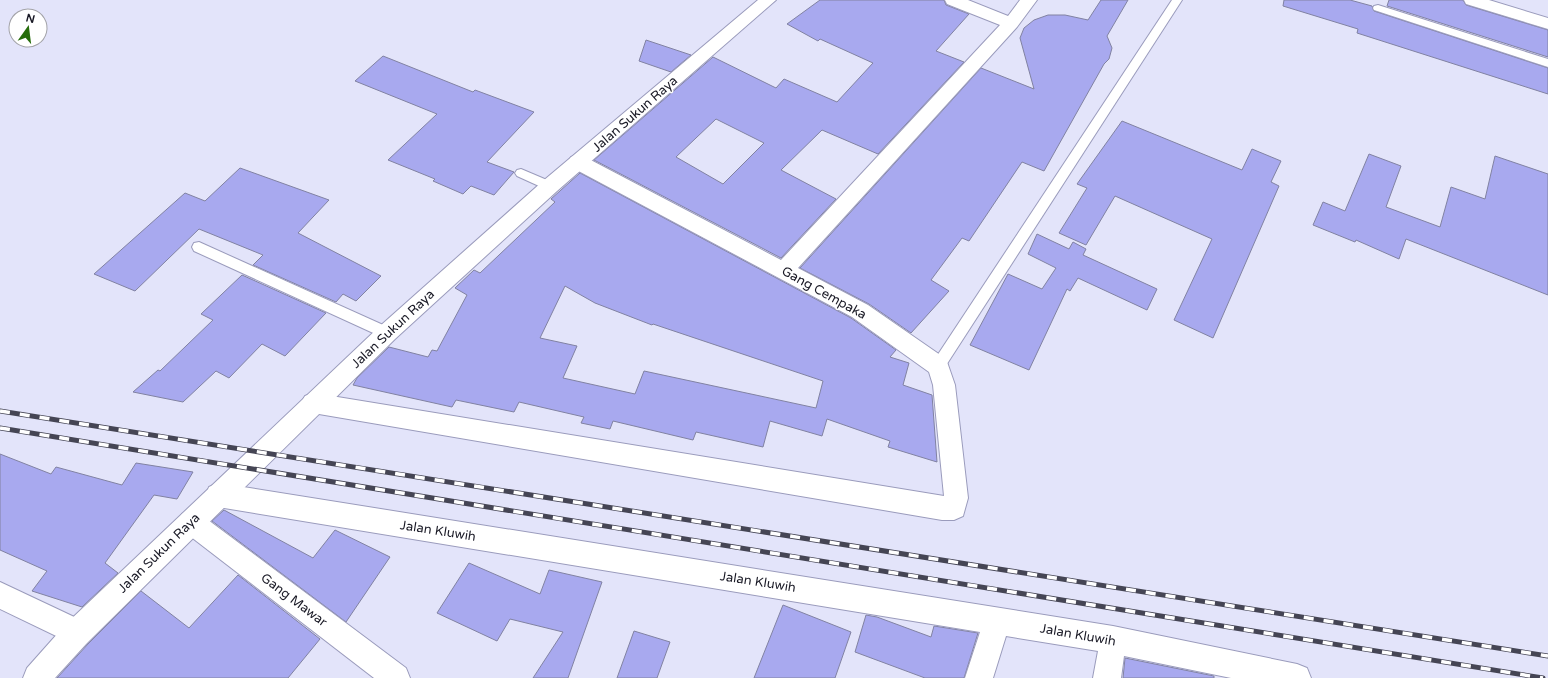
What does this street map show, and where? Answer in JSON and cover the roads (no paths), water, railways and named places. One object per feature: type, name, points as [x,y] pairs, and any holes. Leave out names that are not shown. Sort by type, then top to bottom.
[{"type":"street","name":"Jalan Sukun Raya","points":[[37,678],[77,633],[387,333],[550,186],[768,0]]},
{"type":"street","points":[[953,0],[1011,23]]},
{"type":"street","points":[[784,270],[1011,23],[1029,0]]},
{"type":"street","points":[[1472,0],[1548,24]]},
{"type":"street","name":"Gang Cempaka","points":[[578,162],[860,311],[938,366]]},
{"type":"street","points":[[313,403],[942,508],[954,508],[956,498],[944,385],[938,366]]},
{"type":"street","name":"Jalan Kluwih","points":[[218,495],[1113,640],[1297,678]]},
{"type":"street","name":"Gang Mawar","points":[[191,522],[396,678]]},
{"type":"street","points":[[0,595],[77,633]]},
{"type":"street","points":[[979,678],[997,621]]},
{"type":"street","points":[[1107,678],[1113,640]]},
{"type":"lane","points":[[938,366],[1177,0]]},
{"type":"lane","points":[[1378,8],[1548,63]]},
{"type":"lane","points":[[521,173],[550,186]]},
{"type":"lane","points":[[199,247],[387,333]]},
{"type":"railway","points":[[0,411],[1548,656]]},
{"type":"railway","points":[[0,428],[1543,678]]}]
